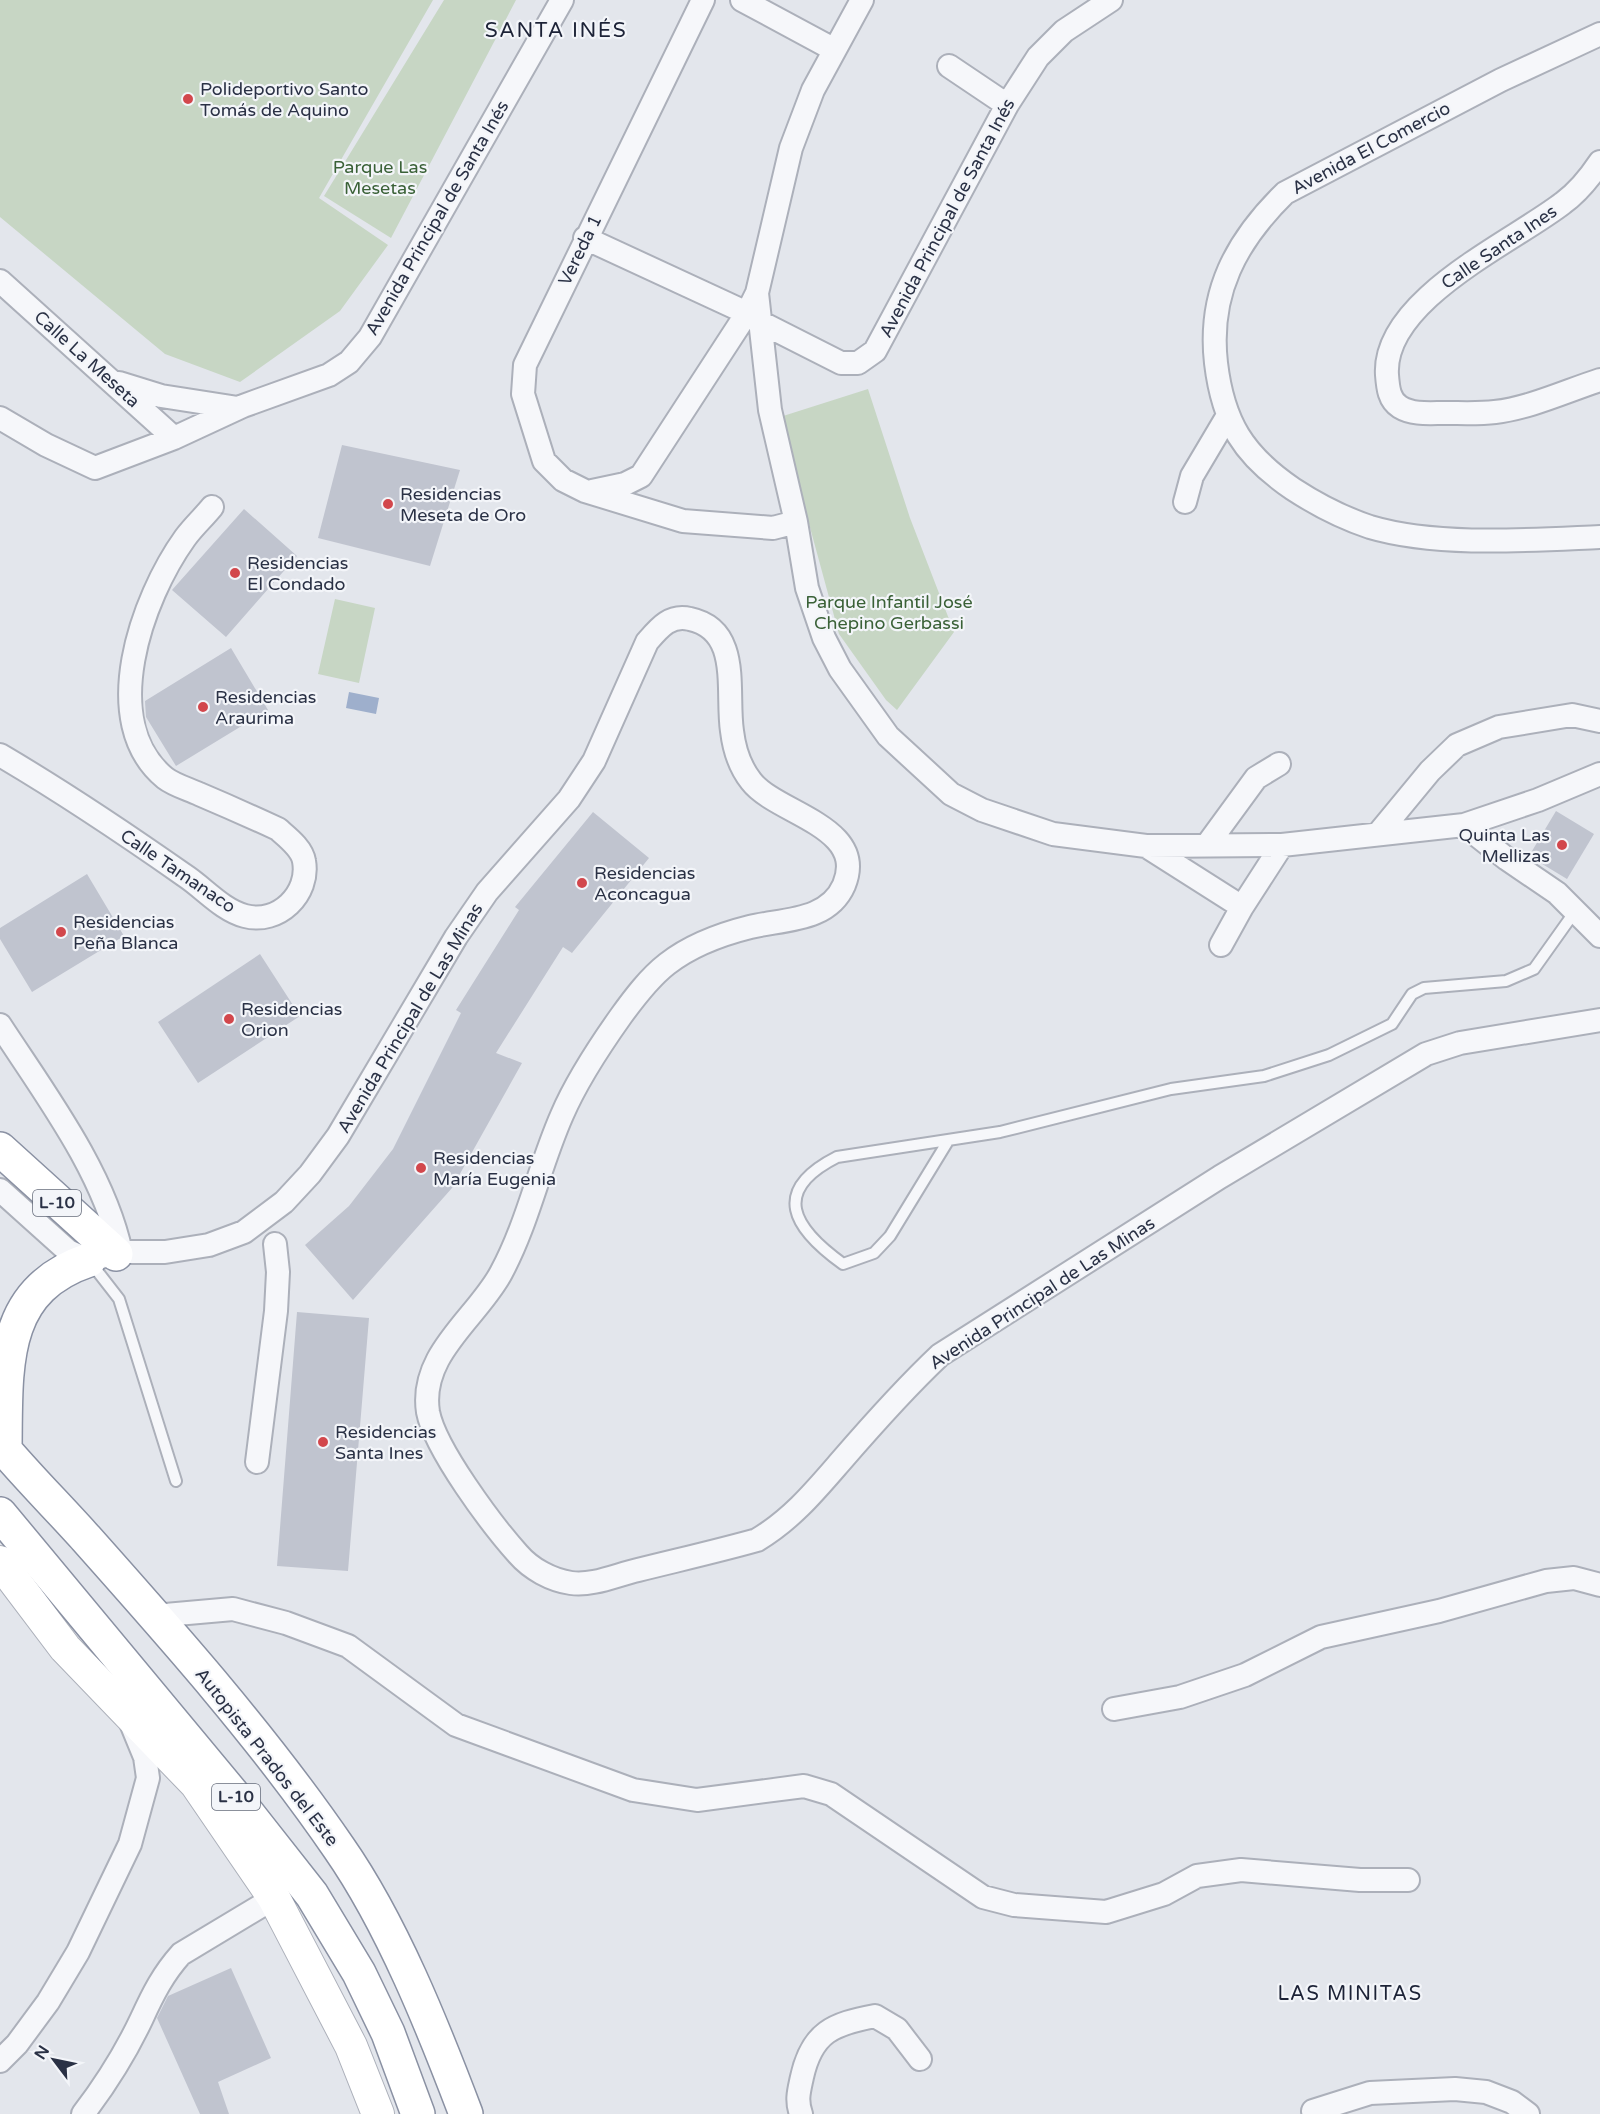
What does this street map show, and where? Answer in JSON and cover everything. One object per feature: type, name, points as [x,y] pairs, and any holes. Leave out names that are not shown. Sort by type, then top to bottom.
[{"type":"highway","name":"L-10","points":[[0,1149],[109,1256]]},
{"type":"highway","points":[[3,1447],[6,1337],[13,1320],[33,1288],[62,1269],[109,1256]]},
{"type":"highway","name":"Autopista Prados del Este","points":[[3,1447],[154,1616],[262,1745],[340,1848],[368,1893],[394,1947],[466,2114]]},
{"type":"highway","name":"L-10","points":[[0,1514],[231,1792],[312,1895],[364,1983],[388,2033],[418,2114]]},
{"type":"street","name":"Avenida Principal de Santa Inés","points":[[0,418],[55,450],[95,468],[174,438],[238,408],[329,375],[349,362],[370,338],[562,0]]},
{"type":"street","name":"Vereda 1","points":[[703,0],[525,365],[523,393],[544,461],[563,480],[585,491],[683,521],[773,528],[796,522]]},
{"type":"street","points":[[742,0],[833,49]]},
{"type":"street","name":"Avenida Principal de Santa Inés","points":[[585,238],[756,310],[841,363],[858,363],[875,351],[1006,105],[1038,57],[1064,31],[1111,0]]},
{"type":"street","points":[[863,2],[833,49],[813,90],[791,148],[756,310],[770,410],[796,522],[807,588],[824,638],[840,669],[888,736],[919,767],[951,794],[1020,824],[1089,840],[1146,846],[1282,845],[1464,825],[1538,800],[1600,774]]},
{"type":"street","name":"Avenida El Comercio","points":[[1600,34],[1501,80],[1285,194],[1259,219],[1239,249],[1222,284],[1216,315],[1215,350],[1219,386],[1227,417],[1237,437],[1257,461],[1280,480],[1331,511],[1370,527],[1415,535],[1483,540],[1600,537]]},
{"type":"street","points":[[949,66],[1006,105]]},
{"type":"street","name":"Calle Santa Ines","points":[[1600,162],[1564,202],[1462,269],[1431,294],[1401,331],[1390,351],[1386,368],[1390,396],[1399,406],[1412,412],[1495,412],[1600,380]]},
{"type":"street","name":"Calle La Meseta","points":[[0,281],[174,438]]},
{"type":"street","points":[[585,491],[605,490],[625,484],[640,476],[756,310]]},
{"type":"street","points":[[110,380],[161,396],[238,408]]},
{"type":"street","points":[[1185,502],[1192,476],[1227,417]]},
{"type":"street","name":"Calle Tamanaco","points":[[0,755],[40,778],[187,877],[224,906],[245,916],[269,917],[283,910],[298,895],[304,877],[304,859],[292,842],[278,829],[167,780],[149,762],[136,735],[128,687],[148,608],[175,554],[186,537],[212,507]]},
{"type":"street","name":"Avenida Principal de Las Minas","points":[[109,1256],[165,1252],[228,1240],[267,1216],[310,1174],[338,1136],[456,937],[487,892],[569,799],[594,761],[647,642],[658,628],[673,617],[688,618],[704,623],[717,633],[725,649],[729,667],[732,730],[742,768],[752,783],[766,796],[829,831],[847,857],[848,871],[835,899],[824,909],[809,916],[750,927],[710,941],[666,965],[646,985],[606,1036],[562,1112],[503,1270],[478,1308],[440,1352],[432,1374],[428,1411],[444,1450],[519,1556],[551,1578],[570,1583],[588,1584],[757,1540],[782,1525],[804,1504],[911,1382],[940,1355],[1093,1257],[1425,1054],[1460,1043],[1600,1020]]},
{"type":"street","points":[[1378,834],[1430,771],[1457,745],[1499,727],[1572,715],[1600,721]]},
{"type":"street","points":[[1207,845],[1256,778],[1279,764]]},
{"type":"street","points":[[1464,825],[1576,910],[1600,936]]},
{"type":"street","points":[[1221,945],[1242,907],[1282,845]]},
{"type":"street","points":[[1146,846],[1242,907]]},
{"type":"street","points":[[1577,1023],[1600,1005]]},
{"type":"street","points":[[0,1025],[74,1141],[115,1222],[109,1256],[68,1251],[0,1190]]},
{"type":"street","points":[[257,1462],[276,1311],[278,1272],[275,1244]]},
{"type":"street","points":[[0,1562],[65,1648],[128,1716],[196,1784],[274,1898],[351,2046],[378,2114]]},
{"type":"street","points":[[1114,1709],[1180,1697],[1245,1675],[1322,1637],[1439,1611],[1546,1581],[1574,1578],[1600,1585]]},
{"type":"street","points":[[154,1616],[233,1609],[286,1623],[348,1646],[456,1725],[633,1790],[697,1800],[804,1786],[831,1794],[982,1897],[1014,1905],[1106,1912],[1164,1894],[1197,1876],[1241,1870],[1360,1880],[1408,1880]]},
{"type":"street","points":[[0,2061],[17,2044],[48,2002],[78,1952],[130,1844],[148,1778],[145,1757],[128,1716]]},
{"type":"street","points":[[140,1813],[155,1787],[167,1779],[182,1779],[196,1784]]},
{"type":"street","points":[[83,2114],[103,2088],[142,2018],[152,1993],[180,1954],[274,1898]]},
{"type":"street","points":[[801,2114],[797,2102],[806,2061],[820,2035],[842,2022],[875,2016],[897,2029],[920,2059]]},
{"type":"street","points":[[1313,2111],[1370,2093],[1455,2089],[1486,2092],[1512,2102],[1528,2114]]},
{"type":"lane","points":[[948,1141],[890,1236],[873,1252],[843,1264],[812,1239],[800,1221],[795,1205],[797,1192],[815,1168],[837,1157],[1000,1132],[1171,1089],[1264,1076],[1329,1055],[1392,1024],[1412,994],[1424,988],[1506,981],[1534,969],[1576,910]]},
{"type":"lane","points":[[109,1256],[119,1299],[176,1481]]},
{"type":"green space","name":"Polideportivo Santo Tomás de Aquino","points":[[0,0],[433,0],[319,198],[388,245],[340,311],[240,382],[165,354],[0,217]]},
{"type":"green space","name":"Parque Las Mesetas","points":[[444,0],[516,0],[391,238],[324,196]]},
{"type":"green space","name":"Parque Infantil José Chepino Gerbassi","points":[[868,389],[910,518],[954,632],[897,710],[886,700],[839,634],[780,417]]},
{"type":"green space","points":[[335,599],[375,608],[359,683],[318,674]]},
{"type":"water","points":[[349,692],[379,698],[376,714],[346,708]]},
{"type":"building","name":"Residencias Meseta de Oro","points":[[342,445],[460,470],[430,566],[318,538]]},
{"type":"building","name":"Residencias El Condado","points":[[244,509],[297,556],[226,637],[172,590]]},
{"type":"building","name":"Residencias Araurima","points":[[231,648],[268,710],[176,766],[146,717],[145,701]]},
{"type":"building","name":"Quinta Las Mellizas","points":[[1556,811],[1594,834],[1567,879],[1529,856]]},
{"type":"building","points":[[593,812],[649,858],[572,953],[563,947],[496,1053],[522,1063],[452,1188],[353,1300],[305,1245],[349,1206],[393,1149],[461,1013],[456,1010],[519,910],[515,907]]},
{"type":"building","name":"Residencias Peña Blanca","points":[[87,874],[124,936],[32,992],[0,939],[0,928]]},
{"type":"building","name":"Residencias Orion","points":[[260,954],[300,1016],[198,1083],[158,1022]]},
{"type":"building","name":"Residencias Santa Ines","points":[[297,1312],[369,1318],[348,1571],[277,1566]]},
{"type":"building","points":[[231,1968],[271,2058],[218,2082],[229,2114],[200,2114],[157,2018],[168,1996]]},
{"type":"place","name":"Polideportivo Santo Tomás de Aquino","points":[[188,99]]},
{"type":"place","name":"Residencias Meseta de Oro","points":[[388,504]]},
{"type":"place","name":"Residencias El Condado","points":[[235,573]]},
{"type":"place","name":"Residencias Araurima","points":[[203,707]]},
{"type":"place","name":"Quinta Las Mellizas","points":[[1562,845]]},
{"type":"place","name":"Residencias Aconcagua","points":[[582,883]]},
{"type":"place","name":"Residencias Peña Blanca","points":[[61,932]]},
{"type":"place","name":"Residencias Orion","points":[[229,1019]]},
{"type":"place","name":"Residencias María Eugenia","points":[[421,1168]]},
{"type":"place","name":"Residencias Santa Ines","points":[[323,1442]]},
{"type":"district","name":"SANTA INÉS","points":[[556,30]]},
{"type":"district","name":"LAS MINITAS","points":[[1350,1994]]}]
